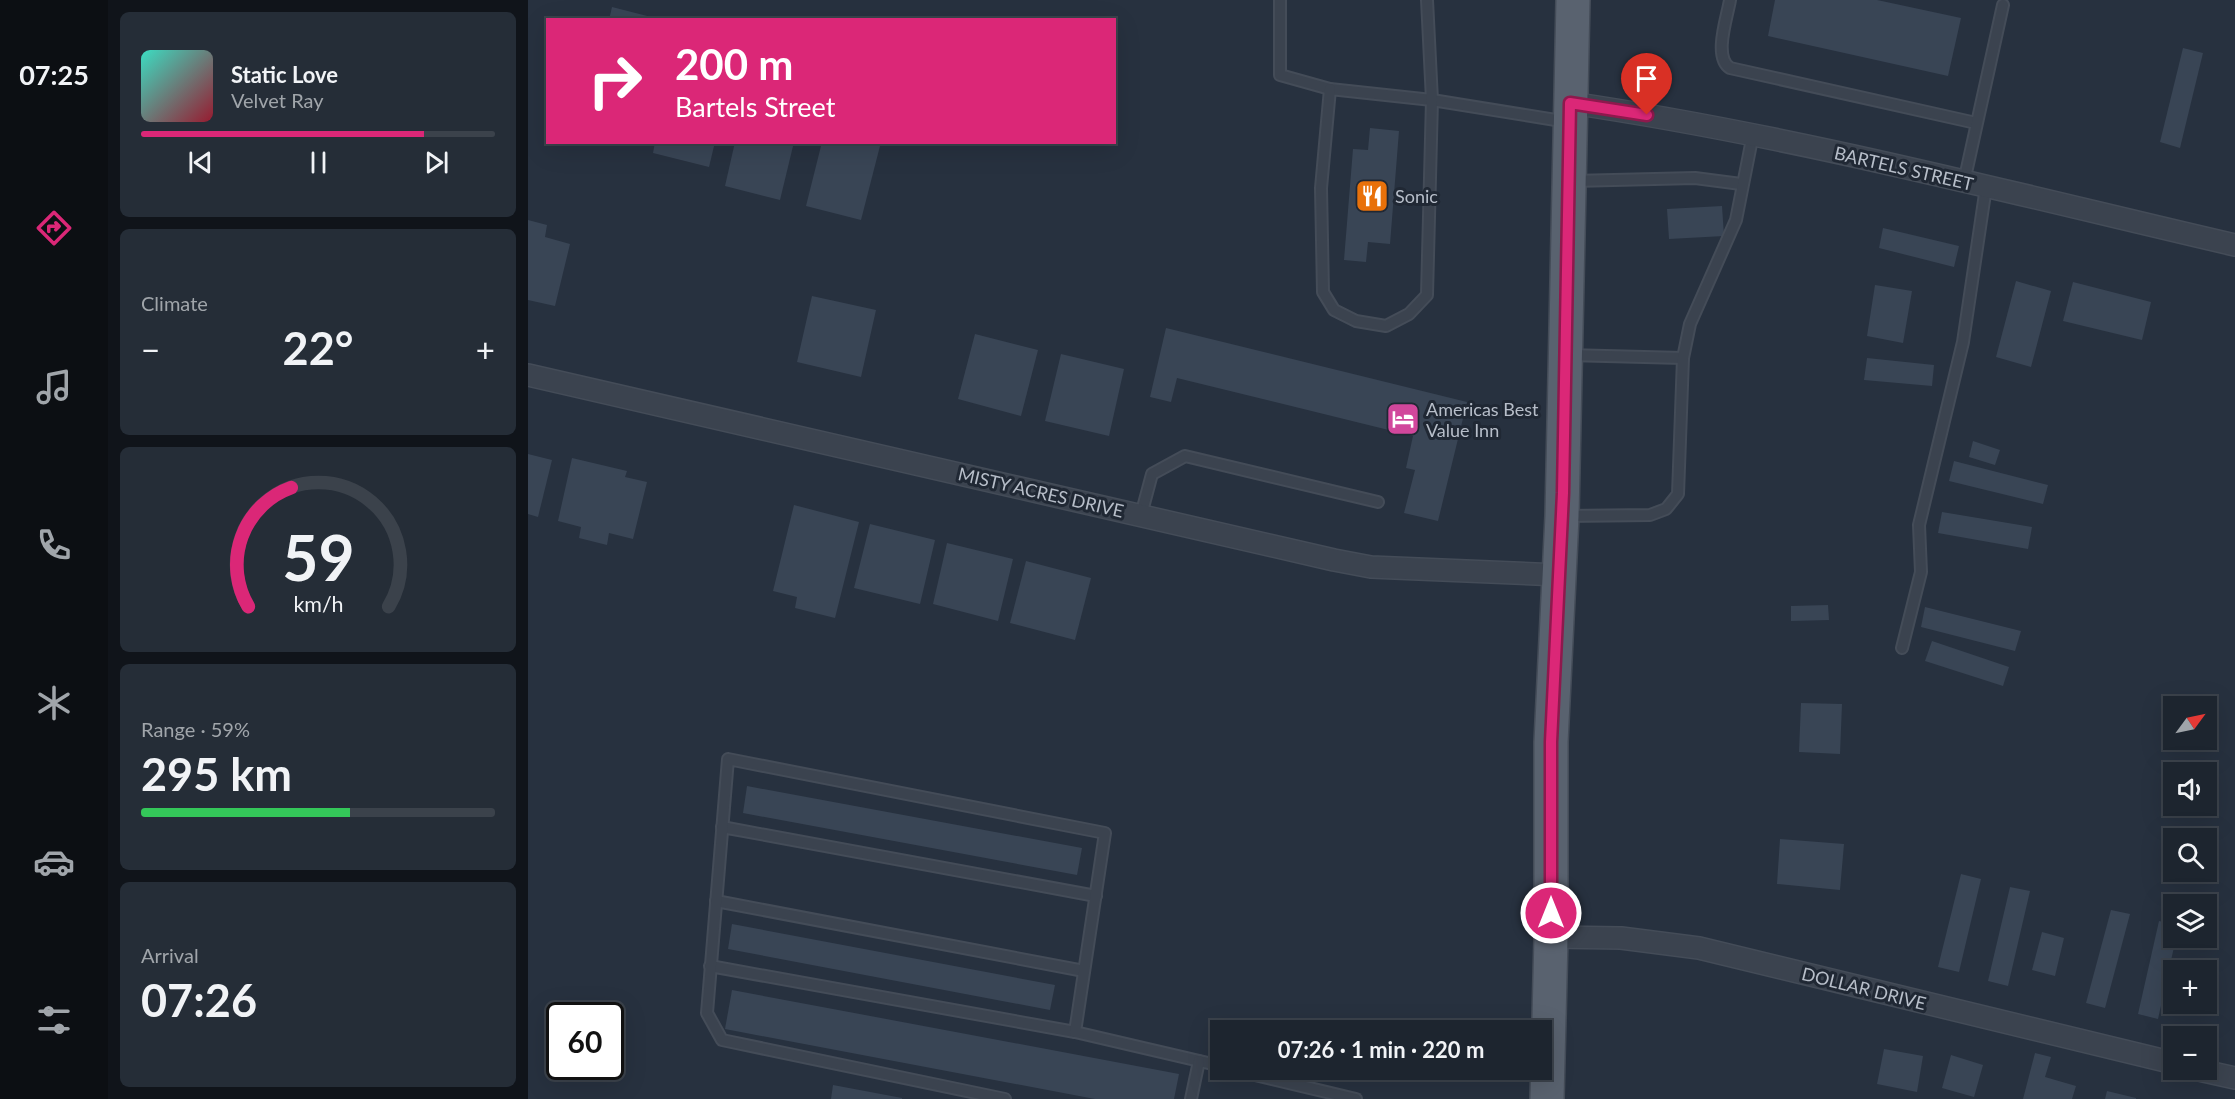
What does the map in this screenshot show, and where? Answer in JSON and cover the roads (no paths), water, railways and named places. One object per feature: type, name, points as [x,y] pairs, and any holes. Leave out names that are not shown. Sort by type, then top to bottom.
[{"type":"main road","points":[[1547,1099],[1551,937],[1551,742],[1567,355],[1573,0]]},
{"type":"street","name":"BARTELS STREET","points":[[1571,113],[1647,115],[1753,134],[2235,245]]},
{"type":"street","name":"MISTY ACRES DRIVE","points":[[528,375],[1334,560],[1371,567],[1559,575]]},
{"type":"street","name":"DOLLAR DRIVE","points":[[1551,937],[1621,938],[1699,948],[2163,1060]]},
{"type":"street","points":[[2217,1074],[2235,1078]]},
{"type":"lane","points":[[1280,0],[1280,75],[1330,89],[1571,113]]},
{"type":"lane","points":[[1330,89],[1321,188],[1323,291],[1334,310],[1356,321],[1386,326],[1409,315],[1426,295],[1432,100],[1428,0]]},
{"type":"lane","points":[[1730,0],[1721,52],[1723,61],[1730,68],[1976,123]]},
{"type":"lane","points":[[1965,182],[2003,4]]},
{"type":"lane","points":[[1562,516],[1650,515],[1666,509],[1678,494],[1683,358],[1690,324],[1736,220],[1753,134]]},
{"type":"lane","points":[[1569,181],[1695,178],[1742,184]]},
{"type":"lane","points":[[1902,648],[1921,572],[1919,525],[1963,342],[1986,187]]},
{"type":"lane","points":[[1567,355],[1683,358]]},
{"type":"lane","points":[[1142,515],[1152,474],[1185,456],[1378,502]]},
{"type":"lane","points":[[1005,1099],[722,1040],[707,1013],[728,759],[1105,833],[1075,1032]]},
{"type":"lane","points":[[722,827],[1096,897]]},
{"type":"lane","points":[[716,901],[1084,971]]},
{"type":"lane","points":[[711,966],[1075,1032],[1210,1064]]},
{"type":"lane","points":[[1191,1099],[1198,1061]]},
{"type":"lane","points":[[1276,1080],[1356,1099]]},
{"type":"place","name":"Sonic","points":[[1372,196]]},
{"type":"place","name":"Americas Best Value Inn","points":[[1403,419]]}]
